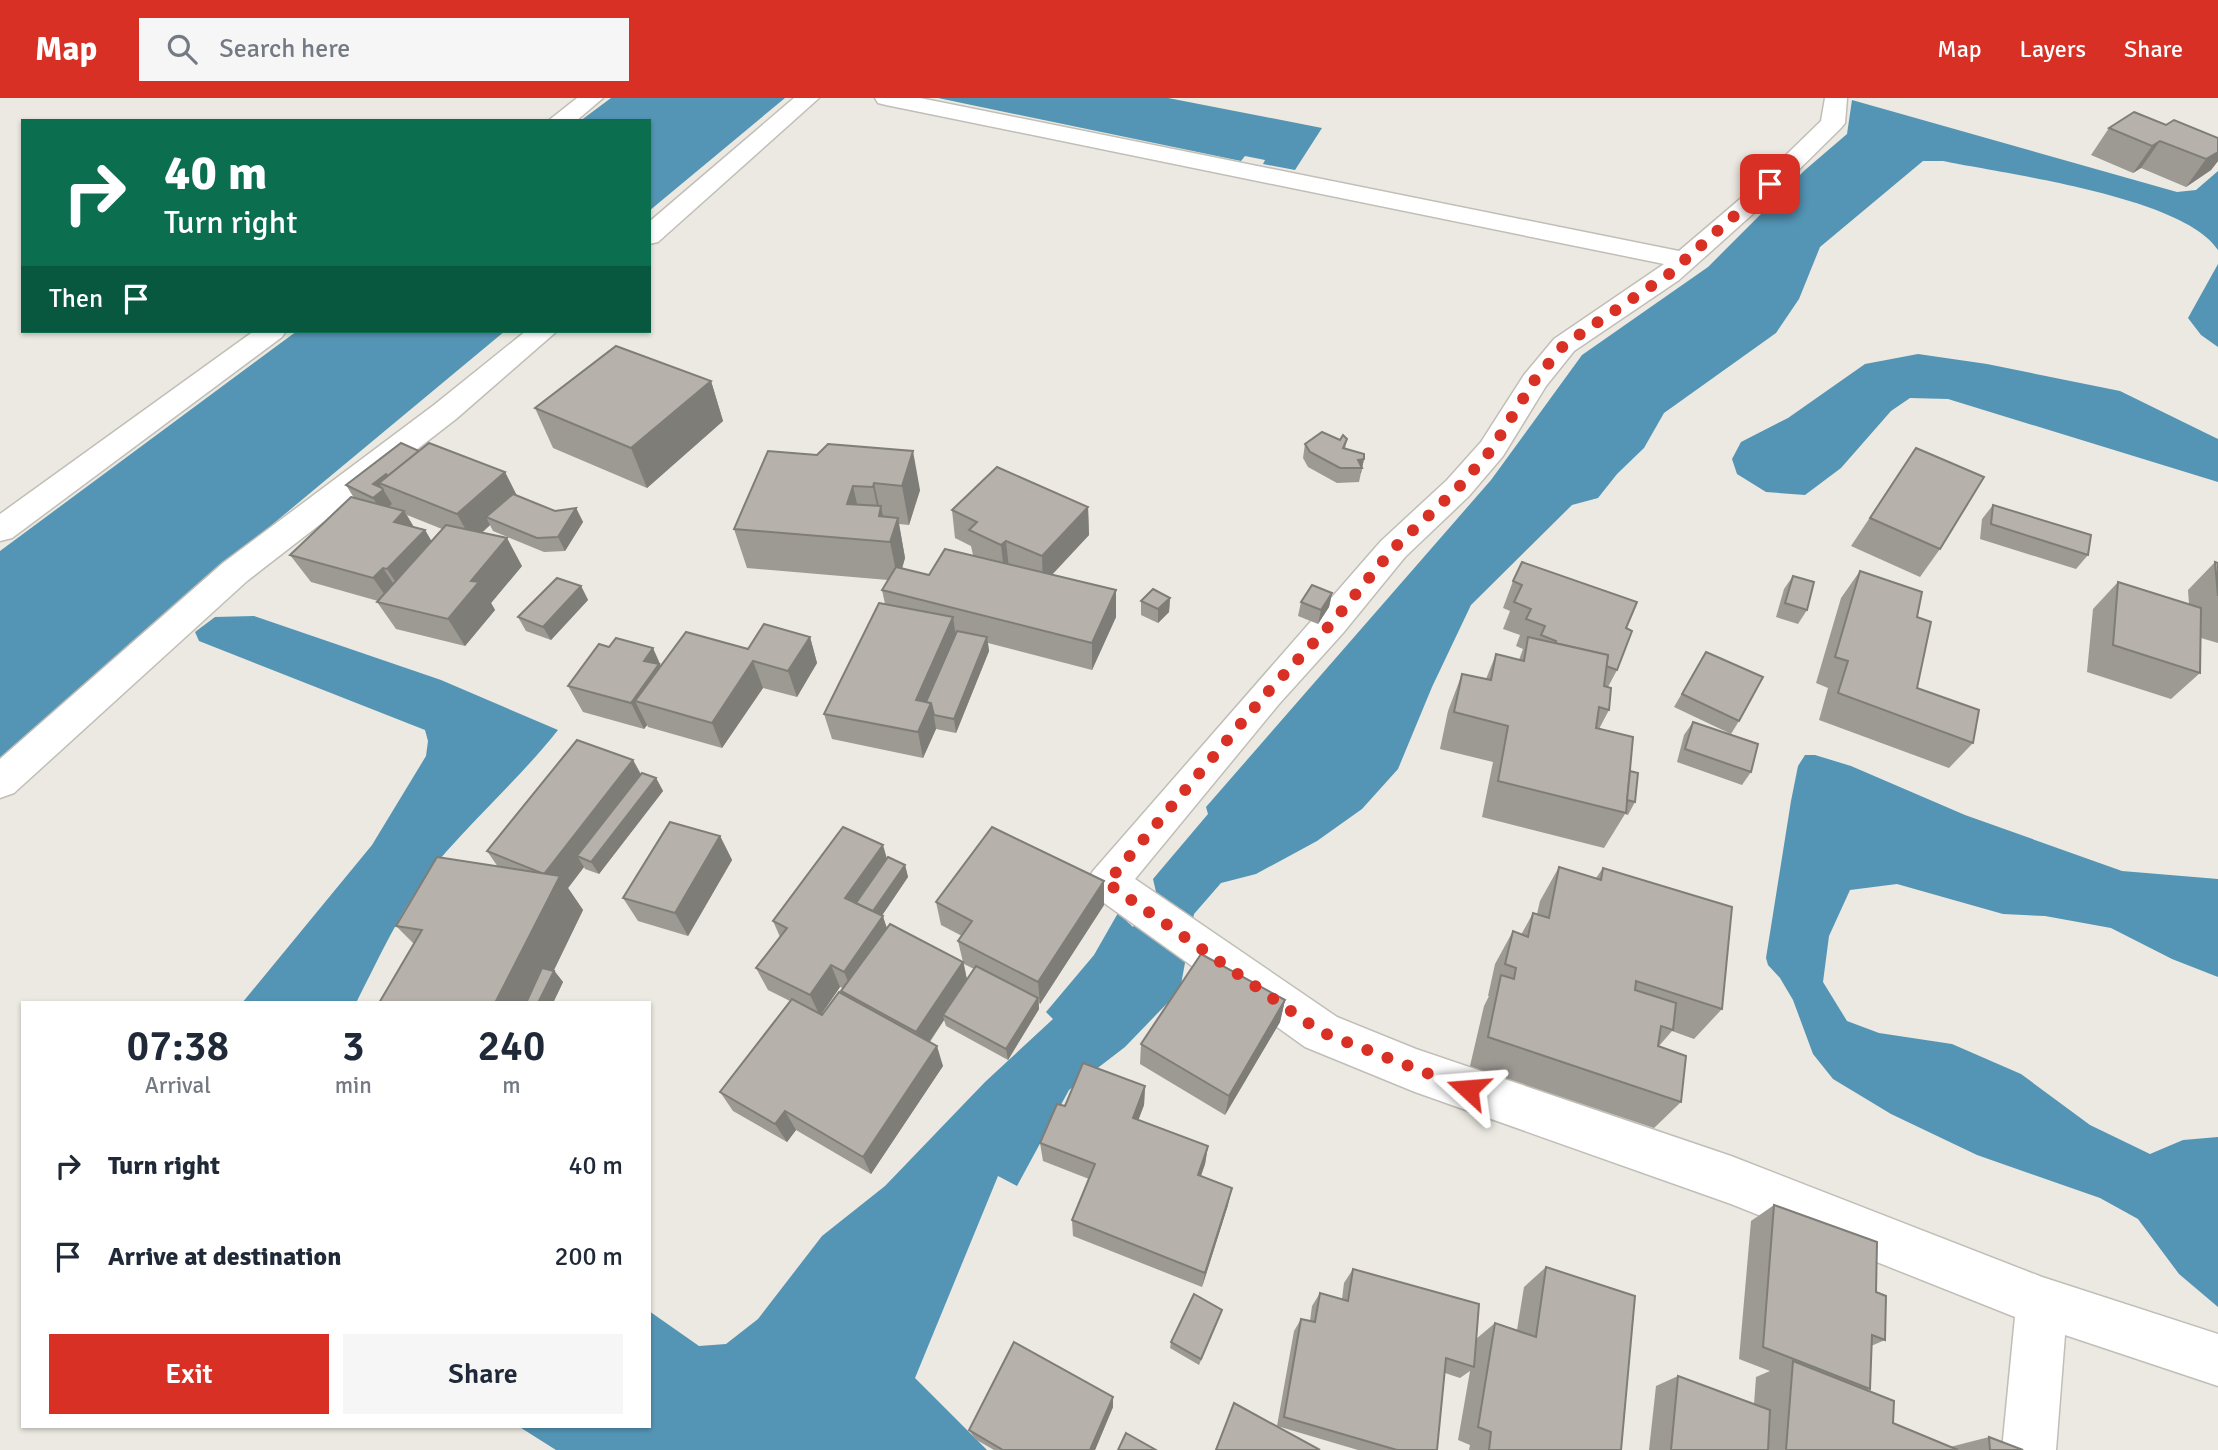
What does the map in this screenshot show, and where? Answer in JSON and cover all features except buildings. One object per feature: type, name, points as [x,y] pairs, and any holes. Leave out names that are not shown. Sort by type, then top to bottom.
[{"type":"street","points":[[563,119],[592,98]]},
{"type":"street","points":[[651,234],[808,98]]},
{"type":"street","points":[[886,98],[1683,260]]},
{"type":"street","points":[[1836,98],[1833,124],[1755,200],[1669,274],[1564,345],[1534,381],[1492,449],[1458,488],[1393,549],[1331,624],[1266,694],[1107,883],[1321,1032],[1415,1070],[1731,1180],[2042,1301],[2218,1360]]},
{"type":"street","points":[[0,530],[269,333]]},
{"type":"street","points":[[0,782],[235,572],[444,412],[541,333]]},
{"type":"street","points":[[2029,1450],[2042,1301]]},
{"type":"water","points":[[611,98],[785,98],[651,209],[651,119],[583,119]]},
{"type":"water","points":[[938,98],[1168,98],[1322,128],[1295,170],[1263,164],[1265,160],[1245,156],[1241,161]]},
{"type":"water","points":[[1852,100],[2177,192],[2196,190],[2218,171],[2218,250],[2199,231],[2133,202],[2091,190],[1943,161],[1923,161],[1820,247],[1799,299],[1776,333],[1664,413],[1644,448],[1617,474],[1598,498],[1572,505],[1471,605],[1432,687],[1398,769],[1362,809],[1317,841],[1256,874],[1221,883],[1194,914],[1180,990],[1125,1047],[1069,1090],[1017,1186],[998,1176],[915,1378],[987,1450],[556,1450],[521,1428],[651,1428],[651,1312],[699,1346],[726,1344],[758,1319],[822,1236],[885,1186],[985,1082],[1053,1019],[1046,1012],[1094,955],[1118,913],[1133,927],[1156,892],[1153,879],[1208,814],[1206,807],[1491,480],[1582,355],[1708,267],[1805,170],[1847,134]]},
{"type":"water","points":[[2218,264],[2218,347],[2201,335],[2188,318]]},
{"type":"water","points":[[294,333],[503,333],[167,612],[0,758],[0,551]]},
{"type":"water","points":[[1918,354],[1987,364],[2120,391],[2218,439],[2218,482],[1948,399],[1910,398],[1891,411],[1841,468],[1805,495],[1766,492],[1737,474],[1732,459],[1741,442],[1788,418],[1865,364]]},
{"type":"water","points":[[254,616],[441,680],[558,730],[432,869],[396,924],[357,1001],[244,1001],[372,845],[426,756],[428,741],[425,730],[199,641],[195,632],[215,617]]},
{"type":"water","points":[[1805,755],[1815,755],[1851,766],[1965,815],[2122,871],[2218,879],[2218,977],[2172,959],[2111,928],[2045,916],[2003,914],[1897,884],[1850,890],[1829,936],[1823,982],[1847,1021],[1879,1033],[1952,1044],[2021,1074],[2090,1125],[2150,1154],[2183,1140],[2218,1137],[2218,1307],[2179,1274],[2138,1219],[2100,1198],[1977,1155],[1891,1114],[1833,1079],[1813,1054],[1793,1000],[1780,978],[1768,965],[1766,958],[1791,801],[1798,766]]},
{"type":"route","points":[[1468,1089],[1321,1032],[1107,883],[1150,829],[1266,694],[1331,624],[1393,549],[1458,488],[1492,449],[1534,381],[1564,345],[1669,274],[1770,184]]}]
